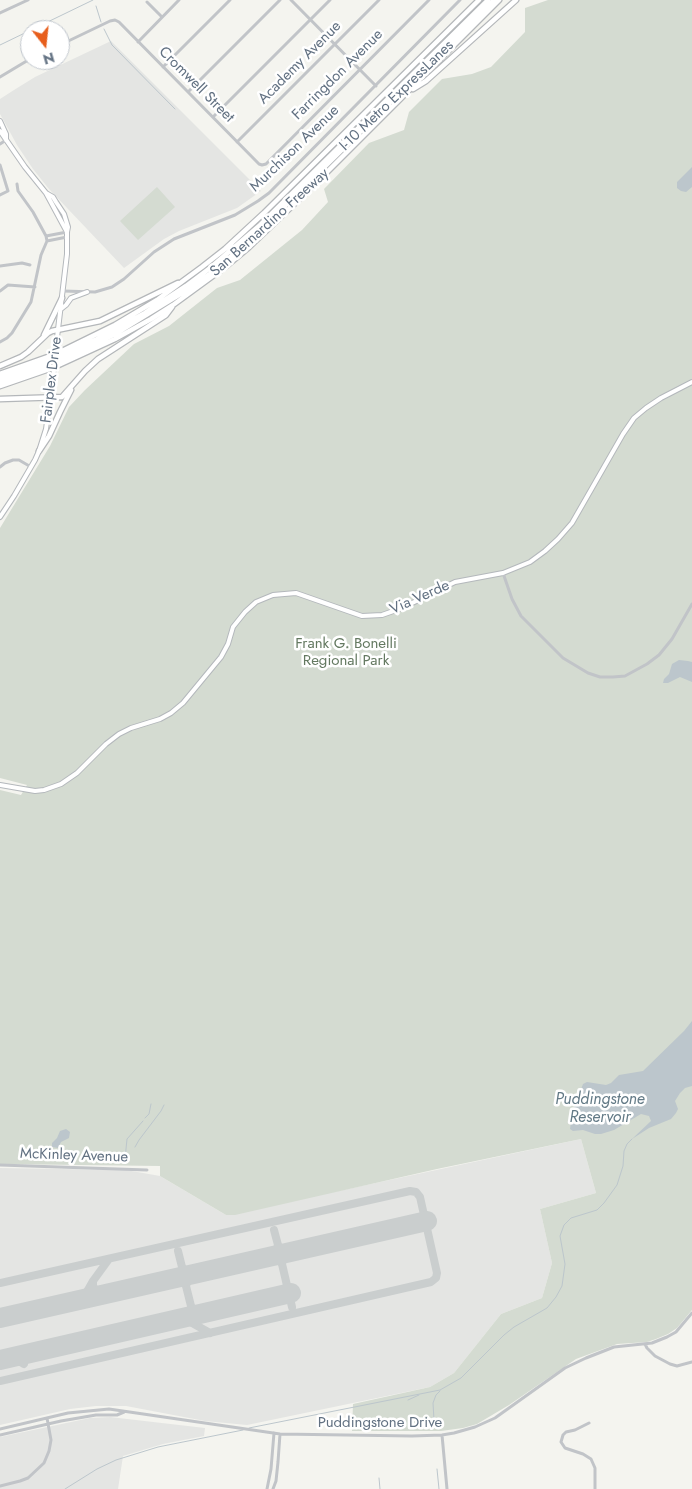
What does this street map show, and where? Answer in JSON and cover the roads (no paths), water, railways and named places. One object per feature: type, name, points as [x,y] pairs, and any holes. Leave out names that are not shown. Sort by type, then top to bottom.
[{"type":"highway","name":"San Bernardino Freeway","points":[[0,374],[42,359],[99,334],[148,305],[225,249],[264,214],[479,0]]},
{"type":"highway","name":"I-10 Metro ExpressLanes","points":[[0,378],[64,354],[105,335],[165,300],[210,268],[259,226],[488,0]]},
{"type":"highway","name":"I-10 Metro ExpressLanes","points":[[0,382],[47,366],[115,334],[214,271],[249,241],[494,0]]},
{"type":"highway","name":"San Bernardino Freeway","points":[[0,386],[38,374],[115,339],[173,305],[220,271],[249,247],[500,0]]},
{"type":"highway","points":[[404,95],[426,81],[515,0]]},
{"type":"highway","points":[[42,338],[48,333],[58,330],[100,321],[186,279]]},
{"type":"highway","points":[[0,366],[22,357],[35,347],[42,338],[62,298]]},
{"type":"highway","points":[[0,399],[62,396],[98,360],[166,316],[173,305]]},
{"type":"highway","points":[[39,451],[49,436],[78,378]]},
{"type":"main road","name":"Fairplex Drive","points":[[0,121],[6,134],[6,140]]},
{"type":"main road","name":"Fairplex Drive","points":[[0,131],[46,193],[67,232],[67,254],[46,429],[39,451],[31,467],[0,516]]},
{"type":"main road","points":[[61,309],[71,298],[88,292]]},
{"type":"main road","name":"Via Verde","points":[[0,785],[26,790],[44,790],[61,784],[77,773],[106,744],[119,734],[131,728],[160,719],[178,708],[221,657],[228,644],[233,627],[256,602],[274,595],[296,593],[362,616],[382,615],[402,608],[455,582],[504,573],[530,562],[546,551],[572,523],[634,418],[661,398],[692,382]]},
{"type":"street","points":[[0,13],[28,0]]},
{"type":"street","points":[[138,42],[179,0]]},
{"type":"street","points":[[163,67],[230,0]]},
{"type":"street","points":[[188,92],[280,0]]},
{"type":"street","points":[[291,0],[376,86]]},
{"type":"street","points":[[212,117],[330,0]]},
{"type":"street","name":"Academy Avenue","points":[[237,142],[380,0]]},
{"type":"street","name":"Farringdon Avenue","points":[[262,165],[266,164],[430,0]]},
{"type":"street","name":"Murchison Avenue","points":[[63,291],[102,291],[112,287],[124,279],[154,252],[174,239],[235,215],[258,201],[376,86],[460,0]]},
{"type":"street","points":[[146,2],[162,17]]},
{"type":"street","name":"Cromwell Street","points":[[70,40],[115,20],[262,165]]},
{"type":"street","points":[[0,77],[20,65]]},
{"type":"street","points":[[0,144],[6,140]]},
{"type":"street","points":[[0,164],[8,191],[0,195]]},
{"type":"street","points":[[0,342],[12,333],[31,302],[41,255],[47,242],[46,236],[33,212],[18,191],[17,184]]},
{"type":"street","points":[[46,236],[67,232]]},
{"type":"street","points":[[47,242],[67,237]]},
{"type":"street","points":[[0,266],[22,263],[30,265]]},
{"type":"street","points":[[0,291],[8,285],[35,287]]},
{"type":"street","points":[[0,467],[13,460],[19,460],[31,467]]},
{"type":"street","points":[[504,573],[512,599],[522,616],[563,658],[588,673],[600,677],[625,676],[659,655],[672,639],[692,604]]},
{"type":"street","name":"McKinley Avenue","points":[[0,1165],[147,1170]]},
{"type":"street","name":"Puddingstone Drive","points":[[0,1429],[68,1413],[120,1410],[280,1434],[442,1435],[468,1430],[495,1418],[565,1368],[586,1358],[614,1347],[645,1344],[659,1340],[676,1332],[692,1313]]},
{"type":"street","points":[[645,1344],[655,1356],[670,1364],[677,1366],[692,1362]]},
{"type":"street","name":"Puddingstone Drive","points":[[0,1435],[90,1416],[117,1415],[124,1412]]},
{"type":"street","points":[[0,1486],[28,1478],[44,1463],[49,1451],[51,1435],[47,1418]]},
{"type":"street","points":[[589,1424],[566,1432],[561,1442],[565,1448],[591,1459],[595,1468],[595,1489]]},
{"type":"street","points":[[267,1489],[274,1433]]},
{"type":"street","points":[[273,1489],[276,1481],[280,1434]]},
{"type":"street","points":[[442,1435],[447,1489]]},
{"type":"water","points":[[692,167],[692,187],[686,192],[681,191],[677,188],[677,182]]},
{"type":"water","points":[[679,660],[692,662],[692,682],[680,677],[668,683],[663,683],[669,674],[672,664]]},
{"type":"water","name":"Puddingstone Reservoir","points":[[692,1021],[692,1086],[685,1088],[680,1093],[675,1101],[678,1109],[671,1119],[649,1128],[632,1139],[651,1121],[649,1116],[641,1114],[614,1130],[601,1134],[570,1129],[572,1114],[583,1084],[587,1082],[606,1085],[619,1075],[643,1071]]},
{"type":"water","points":[[66,1129],[70,1132],[69,1138],[61,1142],[58,1148],[52,1147],[52,1143],[60,1131]]},
{"type":"waterway","points":[[0,45],[93,0]]},
{"type":"waterway","points":[[96,6],[101,22]]},
{"type":"waterway","points":[[104,29],[112,45],[175,109]]},
{"type":"waterway","points":[[145,1118],[149,1114],[151,1104]]},
{"type":"waterway","points":[[135,1147],[164,1105]]},
{"type":"waterway","points":[[125,1159],[127,1139],[143,1121]]},
{"type":"waterway","points":[[249,1428],[440,1390],[461,1378],[504,1335],[547,1308],[556,1297],[562,1286],[565,1264],[560,1236],[564,1225],[571,1218],[597,1210],[604,1203],[617,1185],[623,1166],[624,1151],[632,1139]]},
{"type":"waterway","points":[[434,1420],[433,1403],[440,1391]]},
{"type":"waterway","points":[[408,1400],[419,1395]]},
{"type":"waterway","points":[[65,1489],[97,1469],[116,1460],[158,1447],[243,1430]]},
{"type":"waterway","points":[[437,1469],[439,1489]]},
{"type":"waterway","points":[[379,1478],[380,1489]]},
{"type":"park label","name":"Frank G. Bonelli Regional Park","points":[[346,652]]}]
